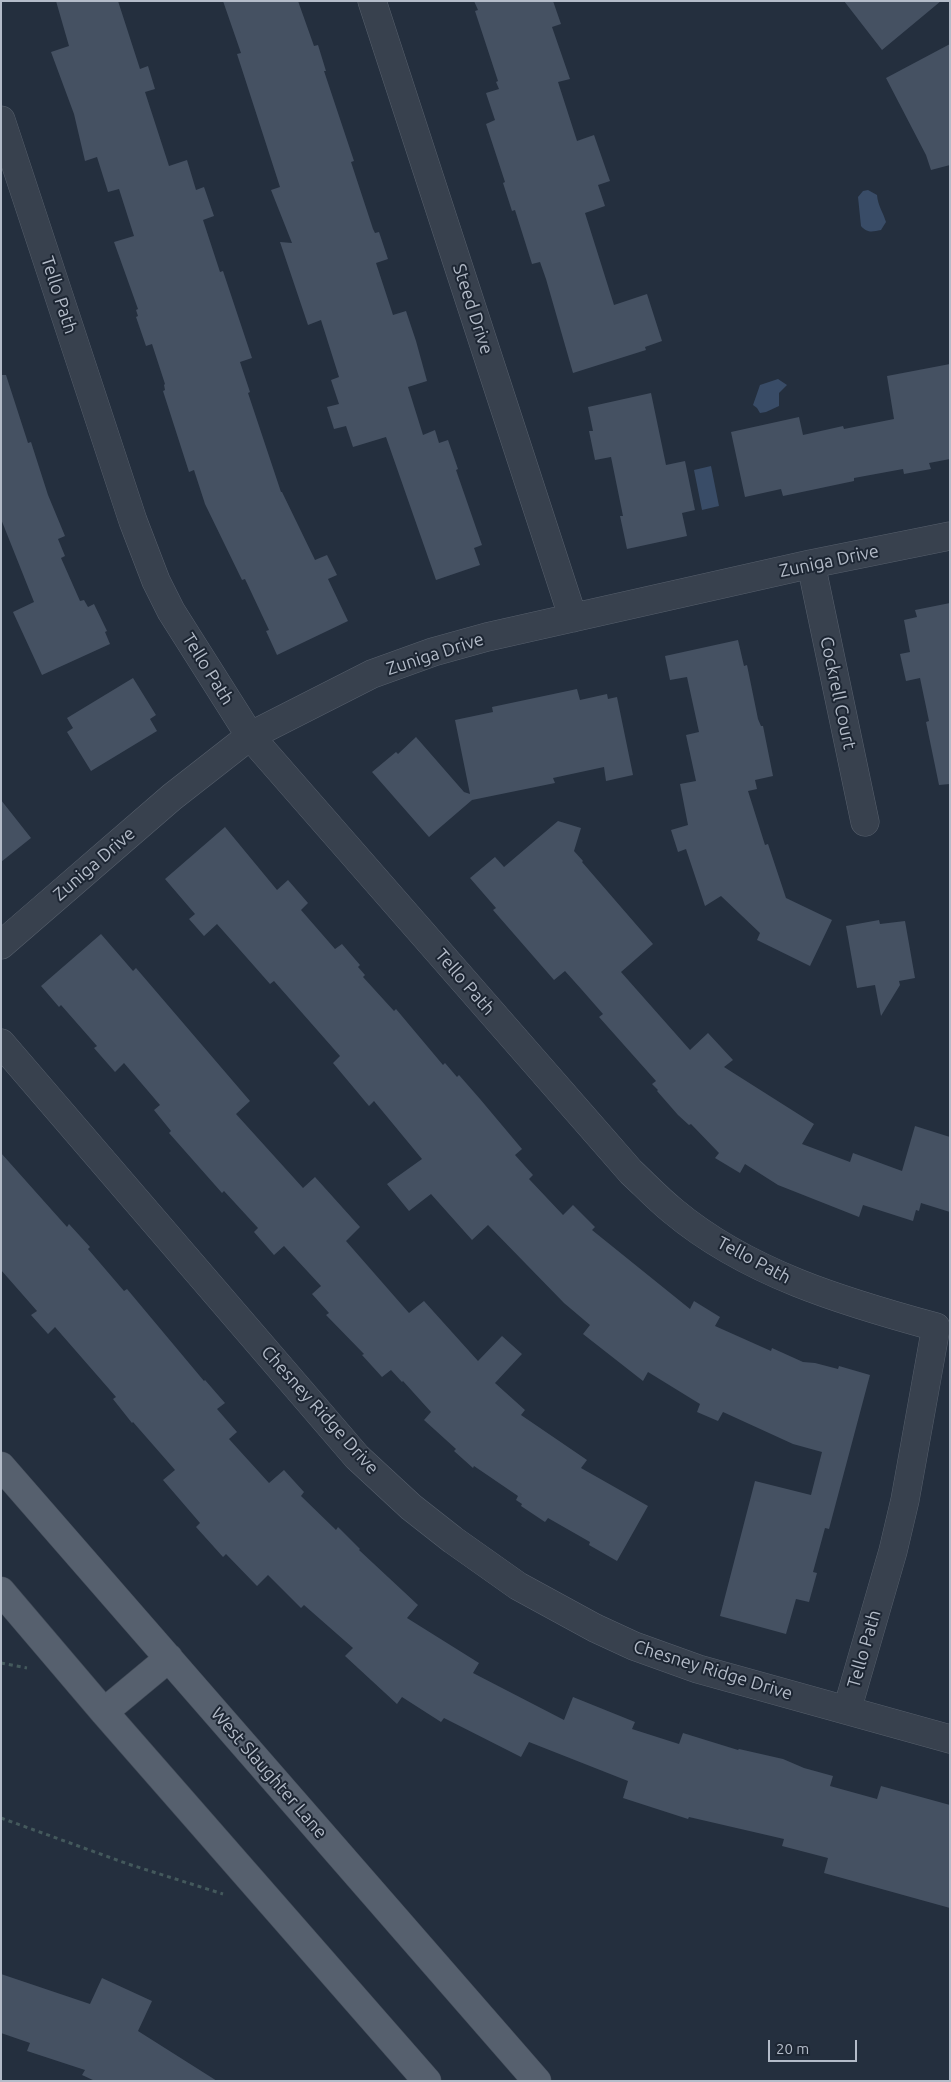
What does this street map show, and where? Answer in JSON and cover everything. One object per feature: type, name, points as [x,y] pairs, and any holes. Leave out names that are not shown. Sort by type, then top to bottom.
[{"type":"main road","name":"West Slaughter Lane","points":[[1,1466],[537,2081]]},
{"type":"main road","points":[[1,1591],[104,1712],[428,2081]]},
{"type":"main road","points":[[104,1712],[169,1658]]},
{"type":"street","name":"Steed Drive","points":[[372,1],[573,618]]},
{"type":"street","name":"Tello Path","points":[[1,120],[133,521],[156,581],[171,611],[250,736],[631,1172],[674,1211],[714,1240],[755,1263],[809,1288],[866,1308],[936,1327],[905,1500],[893,1551],[847,1710]]},
{"type":"street","name":"Zuniga Drive","points":[[1,945],[172,797],[250,736],[372,674],[433,652],[469,642],[811,564],[950,536]]},
{"type":"street","name":"Cockrell Court","points":[[811,564],[865,822]]},
{"type":"street","name":"Chesney Ridge Drive","points":[[1,1043],[357,1456],[412,1507],[453,1540],[518,1586],[553,1606],[634,1646],[698,1670],[950,1738]]},
{"type":"path","points":[[1,1818],[128,1864],[226,1895]]},
{"type":"water","points":[[868,190],[877,195],[879,206],[886,222],[881,230],[865,230],[861,226],[858,197],[863,191]]},
{"type":"water","points":[[778,379],[787,385],[779,393],[779,406],[760,413],[753,405],[760,385]]},
{"type":"water","points":[[711,466],[719,506],[702,510],[694,470]]},
{"type":"building","points":[[56,1],[118,1],[140,69],[148,66],[155,89],[145,92],[169,166],[187,160],[196,190],[204,187],[214,216],[203,220],[220,272],[223,271],[252,358],[240,362],[250,392],[248,393],[281,492],[315,560],[327,555],[337,575],[328,579],[348,621],[277,655],[266,631],[269,630],[245,579],[242,580],[205,504],[194,470],[189,472],[163,391],[165,390],[165,384],[152,344],[146,346],[136,317],[138,316],[136,310],[138,309],[114,242],[134,236],[119,189],[108,192],[97,157],[85,161],[74,114],[51,52],[69,46]]},
{"type":"building","points":[[223,1],[298,1],[314,46],[318,45],[326,71],[324,71],[354,161],[351,162],[373,229],[375,233],[379,232],[388,259],[376,263],[393,315],[406,311],[416,341],[427,381],[408,387],[423,435],[435,430],[439,443],[448,440],[458,469],[456,470],[482,545],[474,548],[480,565],[436,580],[386,437],[353,447],[346,426],[334,429],[327,407],[339,404],[331,380],[339,377],[321,320],[308,325],[280,242],[292,243],[271,190],[280,187],[237,54],[241,53]]},
{"type":"building","points":[[474,1],[553,1],[561,24],[552,27],[570,79],[558,82],[577,141],[594,135],[610,181],[598,185],[605,206],[585,213],[614,305],[647,294],[662,341],[645,347],[646,350],[573,373],[546,279],[540,262],[532,264],[515,210],[512,211],[503,183],[505,182],[486,124],[495,120],[486,93],[499,89],[475,11],[478,10]]},
{"type":"building","points":[[844,1],[941,1],[882,50]]},
{"type":"building","points":[[950,44],[950,165],[931,170],[926,155],[886,78]]},
{"type":"building","points":[[950,364],[950,459],[929,463],[931,469],[904,474],[903,469],[854,478],[854,481],[783,496],[781,489],[745,497],[731,432],[799,417],[803,435],[843,426],[844,429],[894,419],[887,376]]},
{"type":"building","points":[[1,375],[6,375],[28,443],[31,442],[48,495],[65,536],[58,539],[65,556],[61,558],[80,601],[84,600],[88,607],[94,604],[107,631],[105,632],[110,644],[42,675],[13,612],[34,602],[1,519]]},
{"type":"building","points":[[651,393],[666,465],[685,461],[695,510],[682,513],[687,536],[627,549],[620,516],[623,516],[611,457],[595,460],[589,431],[593,431],[588,407]]},
{"type":"building","points":[[950,603],[950,784],[939,785],[926,722],[929,721],[920,678],[906,681],[900,654],[910,652],[904,620],[917,617],[915,610]]},
{"type":"building","points":[[738,640],[744,666],[747,665],[758,719],[761,726],[763,726],[773,776],[755,780],[757,789],[748,791],[765,845],[768,844],[786,898],[832,920],[810,966],[757,940],[760,933],[721,896],[705,906],[686,849],[678,852],[671,830],[688,825],[680,784],[696,781],[686,735],[699,732],[687,677],[670,680],[665,656]]},
{"type":"building","points":[[133,678],[156,715],[150,719],[157,731],[91,771],[67,732],[73,728],[67,718]]},
{"type":"building","points":[[577,689],[580,700],[607,694],[608,699],[617,697],[633,775],[606,781],[604,767],[553,778],[555,783],[472,800],[429,837],[372,772],[396,752],[398,754],[416,737],[464,792],[470,794],[455,720],[493,712],[492,707]]},
{"type":"building","points":[[1,800],[31,838],[1,862]]},
{"type":"building","points":[[558,821],[581,828],[574,851],[653,944],[621,972],[690,1050],[708,1033],[733,1060],[724,1067],[814,1124],[802,1144],[850,1162],[853,1153],[902,1171],[915,1126],[950,1137],[950,1212],[921,1203],[919,1211],[916,1210],[913,1221],[863,1205],[859,1217],[778,1185],[745,1164],[740,1173],[715,1158],[719,1153],[691,1124],[689,1125],[678,1115],[657,1091],[652,1084],[656,1081],[599,1017],[603,1014],[582,990],[565,971],[554,980],[493,910],[496,908],[470,878],[495,857],[504,867]]},
{"type":"building","points":[[225,827],[277,890],[288,880],[308,903],[301,910],[335,949],[342,944],[360,965],[358,967],[365,975],[363,977],[394,1011],[396,1009],[443,1065],[445,1063],[457,1077],[459,1075],[480,1099],[522,1149],[515,1155],[533,1175],[529,1179],[563,1215],[573,1205],[595,1227],[592,1230],[690,1309],[694,1301],[720,1317],[715,1326],[771,1351],[772,1348],[803,1362],[838,1369],[839,1366],[870,1375],[829,1529],[825,1528],[813,1572],[817,1573],[809,1602],[796,1599],[786,1634],[720,1616],[755,1481],[811,1495],[822,1452],[793,1444],[723,1412],[718,1421],[697,1412],[700,1404],[648,1372],[643,1381],[583,1334],[590,1325],[564,1303],[488,1225],[472,1240],[431,1194],[409,1211],[387,1184],[422,1159],[374,1101],[369,1106],[333,1063],[340,1056],[274,981],[270,984],[217,924],[204,936],[189,919],[195,914],[165,879]]},
{"type":"building","points":[[879,920],[880,924],[905,921],[915,978],[899,981],[900,985],[881,1016],[875,985],[857,988],[846,926]]},
{"type":"building","points":[[101,934],[133,971],[136,968],[250,1101],[236,1114],[303,1188],[315,1177],[360,1227],[346,1241],[409,1313],[424,1301],[478,1361],[502,1336],[522,1354],[495,1383],[525,1410],[521,1415],[587,1460],[581,1468],[648,1506],[617,1561],[589,1545],[590,1542],[548,1518],[545,1522],[521,1506],[522,1504],[516,1500],[518,1496],[474,1466],[473,1468],[454,1451],[456,1449],[424,1420],[431,1412],[403,1381],[391,1370],[382,1377],[362,1355],[364,1354],[326,1315],[329,1313],[312,1294],[321,1286],[284,1246],[274,1255],[254,1232],[258,1228],[224,1191],[222,1193],[169,1133],[171,1131],[154,1110],[160,1105],[124,1063],[115,1072],[94,1048],[97,1046],[61,1005],[59,1007],[41,986]]},
{"type":"building","points":[[1,1153],[67,1227],[69,1224],[90,1247],[88,1249],[124,1291],[127,1289],[204,1381],[225,1403],[217,1409],[237,1432],[229,1439],[269,1483],[284,1470],[304,1492],[301,1496],[336,1530],[338,1527],[359,1550],[418,1605],[407,1618],[479,1663],[473,1673],[564,1720],[573,1697],[635,1722],[632,1729],[679,1744],[683,1733],[738,1750],[783,1759],[804,1768],[833,1776],[830,1786],[877,1799],[881,1786],[950,1805],[950,1908],[824,1873],[828,1858],[782,1846],[784,1839],[689,1817],[688,1819],[623,1798],[628,1781],[529,1742],[521,1757],[444,1718],[441,1722],[402,1697],[397,1704],[345,1656],[353,1648],[304,1605],[301,1608],[268,1575],[257,1586],[226,1554],[223,1557],[196,1527],[200,1523],[163,1480],[175,1470],[132,1423],[113,1399],[116,1397],[55,1327],[48,1334],[31,1315],[37,1311],[1,1270]]},
{"type":"building","points":[[1,1974],[90,2004],[102,1978],[152,2001],[138,2031],[217,2081],[95,2081],[82,2075],[85,2070],[27,2051],[30,2043],[1,2033]]}]
